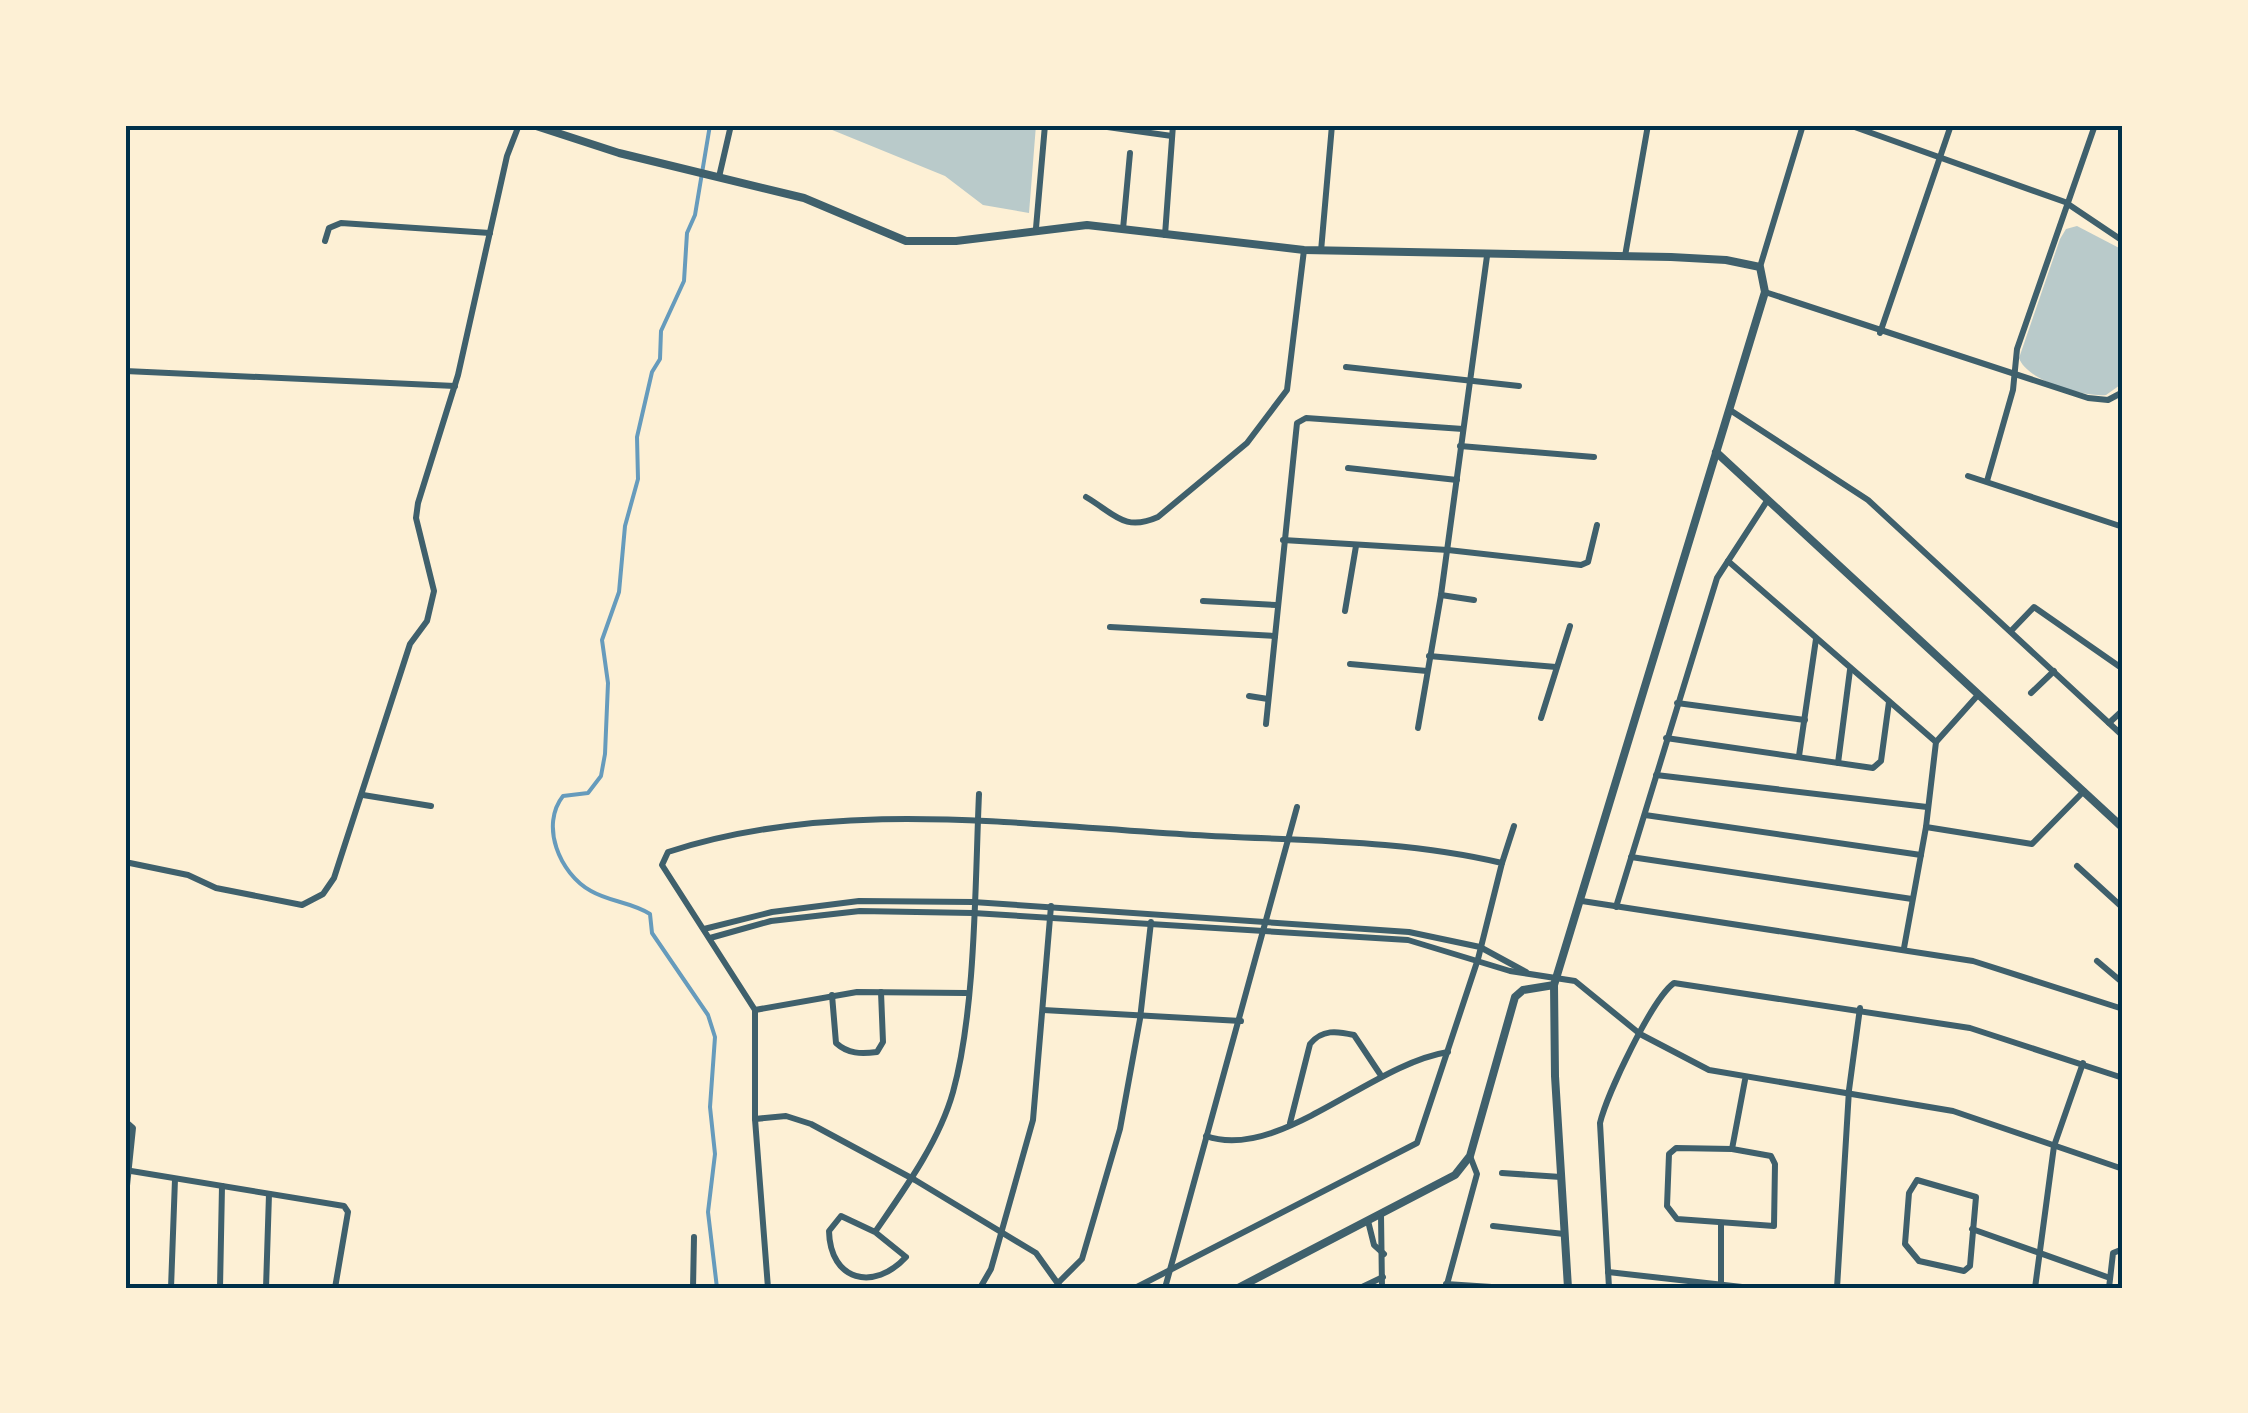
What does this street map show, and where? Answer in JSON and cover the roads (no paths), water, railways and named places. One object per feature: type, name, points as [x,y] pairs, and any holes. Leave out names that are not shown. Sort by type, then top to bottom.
[{"type":"street","points":[[125,862],[188,875],[216,888],[310,903],[334,878],[410,644],[427,621],[434,586],[416,518],[455,386],[518,125]]},
{"type":"street","points":[[533,125],[690,171],[804,198],[906,241],[956,241],[1036,228],[1124,228],[1304,250],[1726,260],[1760,267]]},
{"type":"street","points":[[716,178],[731,125]]},
{"type":"street","points":[[1036,228],[1045,125]]},
{"type":"street","points":[[1094,125],[1172,136]]},
{"type":"street","points":[[1165,234],[1173,125]]},
{"type":"street","points":[[1321,251],[1332,125]]},
{"type":"street","points":[[1624,258],[1648,125]]},
{"type":"street","points":[[1568,1288],[1556,981],[1765,292],[1760,267],[1803,125]]},
{"type":"street","points":[[1848,125],[2065,202],[2123,242]]},
{"type":"street","points":[[1880,333],[1950,125]]},
{"type":"street","points":[[1987,482],[2017,349],[2094,125]]},
{"type":"street","points":[[1124,228],[1130,153]]},
{"type":"street","points":[[325,240],[329,228],[340,223],[490,233]]},
{"type":"street","points":[[1086,497],[1122,521],[1140,524],[1158,517],[1247,443],[1288,390],[1304,250]]},
{"type":"street","points":[[1418,728],[1448,550],[1487,256]]},
{"type":"street","points":[[1765,292],[1880,333],[2100,401],[2123,392]]},
{"type":"street","points":[[1346,367],[1519,386]]},
{"type":"street","points":[[125,370],[455,386]]},
{"type":"street","points":[[1730,410],[1868,500],[2123,736]]},
{"type":"street","points":[[1266,724],[1295,428],[1303,418],[1463,429]]},
{"type":"street","points":[[1460,446],[1594,457]]},
{"type":"street","points":[[1716,452],[2123,828]]},
{"type":"street","points":[[1348,468],[1457,480]]},
{"type":"street","points":[[1968,476],[2123,527]]},
{"type":"street","points":[[1616,907],[1717,578],[1767,501]]},
{"type":"street","points":[[1283,540],[1448,550],[1581,566],[1588,562],[1597,525]]},
{"type":"street","points":[[1344,611],[1356,546]]},
{"type":"street","points":[[1728,561],[1936,742]]},
{"type":"street","points":[[1441,595],[1474,600]]},
{"type":"street","points":[[1203,602],[1276,604]]},
{"type":"street","points":[[2011,631],[2034,607],[2123,669]]},
{"type":"street","points":[[1540,718],[1570,626]]},
{"type":"street","points":[[1110,627],[1275,636]]},
{"type":"street","points":[[1799,756],[1816,638]]},
{"type":"street","points":[[1430,656],[1556,667]]},
{"type":"street","points":[[1350,664],[1427,671]]},
{"type":"street","points":[[1838,763],[1850,669]]},
{"type":"street","points":[[2031,693],[2054,671]]},
{"type":"street","points":[[1249,696],[1268,698]]},
{"type":"street","points":[[1904,948],[1926,827],[1936,742],[1978,696]]},
{"type":"street","points":[[1677,702],[1805,720]]},
{"type":"street","points":[[1666,738],[1868,768],[1879,765],[1889,702]]},
{"type":"street","points":[[2109,723],[2123,710]]},
{"type":"street","points":[[1656,775],[1927,807]]},
{"type":"street","points":[[1926,827],[2032,844],[2084,791]]},
{"type":"street","points":[[875,1232],[910,1178],[953,1093],[966,994],[979,794]]},
{"type":"street","points":[[363,795],[431,806]]},
{"type":"street","points":[[1165,1288],[1298,808]]},
{"type":"street","points":[[1644,815],[1921,855]]},
{"type":"street","points":[[768,1288],[755,1119],[754,1010],[662,865],[668,852],[840,817],[1442,848],[1502,862]]},
{"type":"street","points":[[1134,1288],[1417,1144],[1478,959],[1514,826]]},
{"type":"street","points":[[1631,857],[1912,899]]},
{"type":"street","points":[[2076,866],[2123,908]]},
{"type":"street","points":[[704,930],[772,912],[859,901],[1051,906],[1151,918]]},
{"type":"street","points":[[1582,901],[1904,948],[2032,977],[2123,1009]]},
{"type":"street","points":[[980,1288],[992,1269],[1033,1120],[1051,906]]},
{"type":"street","points":[[710,938],[772,921],[860,911],[1151,918],[1409,932],[1480,947],[1527,972]]},
{"type":"street","points":[[755,1119],[786,1116],[811,1124],[910,1178],[1003,1229],[1036,1253],[1060,1286],[1082,1259],[1120,1129],[1140,1019],[1151,918]]},
{"type":"street","points":[[1267,924],[1408,940],[1556,981],[1577,982],[1640,1034],[1708,1070],[1745,1080],[1849,1090],[1952,1111],[2123,1169]]},
{"type":"street","points":[[2097,961],[2123,983]]},
{"type":"street","points":[[1238,1288],[1442,1185],[1470,1156],[1515,997],[1523,990],[1556,981]]},
{"type":"street","points":[[1609,1288],[1600,1123],[1604,1104],[1668,987],[1680,982],[1764,999],[1860,1008],[1970,1028],[2123,1078]]},
{"type":"street","points":[[832,995],[836,1043],[854,1054],[868,1054],[877,1052],[883,1042],[882,992]]},
{"type":"street","points":[[754,1010],[832,995],[966,994]]},
{"type":"street","points":[[1837,1288],[1849,1090],[1860,1008]]},
{"type":"street","points":[[1043,1010],[1140,1019],[1242,1021]]},
{"type":"street","points":[[1289,1124],[1310,1044],[1318,1036],[1330,1032],[1354,1036],[1380,1074]]},
{"type":"street","points":[[1206,1136],[1231,1144],[1260,1138],[1380,1074],[1448,1052]]},
{"type":"street","points":[[2035,1288],[2054,1146],[2083,1062]]},
{"type":"street","points":[[1732,1149],[1745,1080]]},
{"type":"street","points":[[125,1121],[133,1124],[125,1205]]},
{"type":"street","points":[[1676,1148],[1732,1149],[1774,1160],[1776,1224],[1720,1224],[1671,1214],[1669,1154],[1676,1148]]},
{"type":"street","points":[[1470,1156],[1477,1174],[1446,1286],[1507,1288]]},
{"type":"street","points":[[127,1170],[346,1208],[336,1288]]},
{"type":"street","points":[[1502,1173],[1561,1177]]},
{"type":"street","points":[[171,1288],[174,1179]]},
{"type":"street","points":[[1918,1180],[1974,1193],[1972,1229],[1970,1266],[1964,1271],[1914,1258],[1905,1244],[1912,1185],[1918,1180]]},
{"type":"street","points":[[220,1288],[222,1186]]},
{"type":"street","points":[[266,1288],[269,1194]]},
{"type":"street","points":[[840,1216],[875,1232],[906,1257],[879,1280],[868,1280],[840,1262],[829,1231],[840,1216]]},
{"type":"street","points":[[1381,1216],[1382,1288]]},
{"type":"street","points":[[1368,1221],[1372,1239],[1384,1254]]},
{"type":"street","points":[[1720,1224],[1720,1285]]},
{"type":"street","points":[[1493,1226],[1564,1234]]},
{"type":"street","points":[[1972,1229],[2110,1278]]},
{"type":"street","points":[[1372,1239],[1384,1234]]},
{"type":"street","points":[[693,1288],[694,1238]]},
{"type":"street","points":[[2109,1288],[2113,1253],[2123,1249]]},
{"type":"street","points":[[1608,1272],[1750,1288]]},
{"type":"street","points":[[1360,1288],[1384,1277]]},
{"type":"waterway","points":[[710,125],[695,215],[687,233],[684,281],[661,331],[660,359],[652,372],[637,437],[638,479],[625,526],[619,592],[602,640],[608,683],[601,776],[588,793],[563,796],[556,808],[553,834],[562,861],[580,883],[606,898],[650,914],[652,933],[708,1015],[715,1037],[710,1107],[715,1154],[708,1212],[717,1288]]}]
